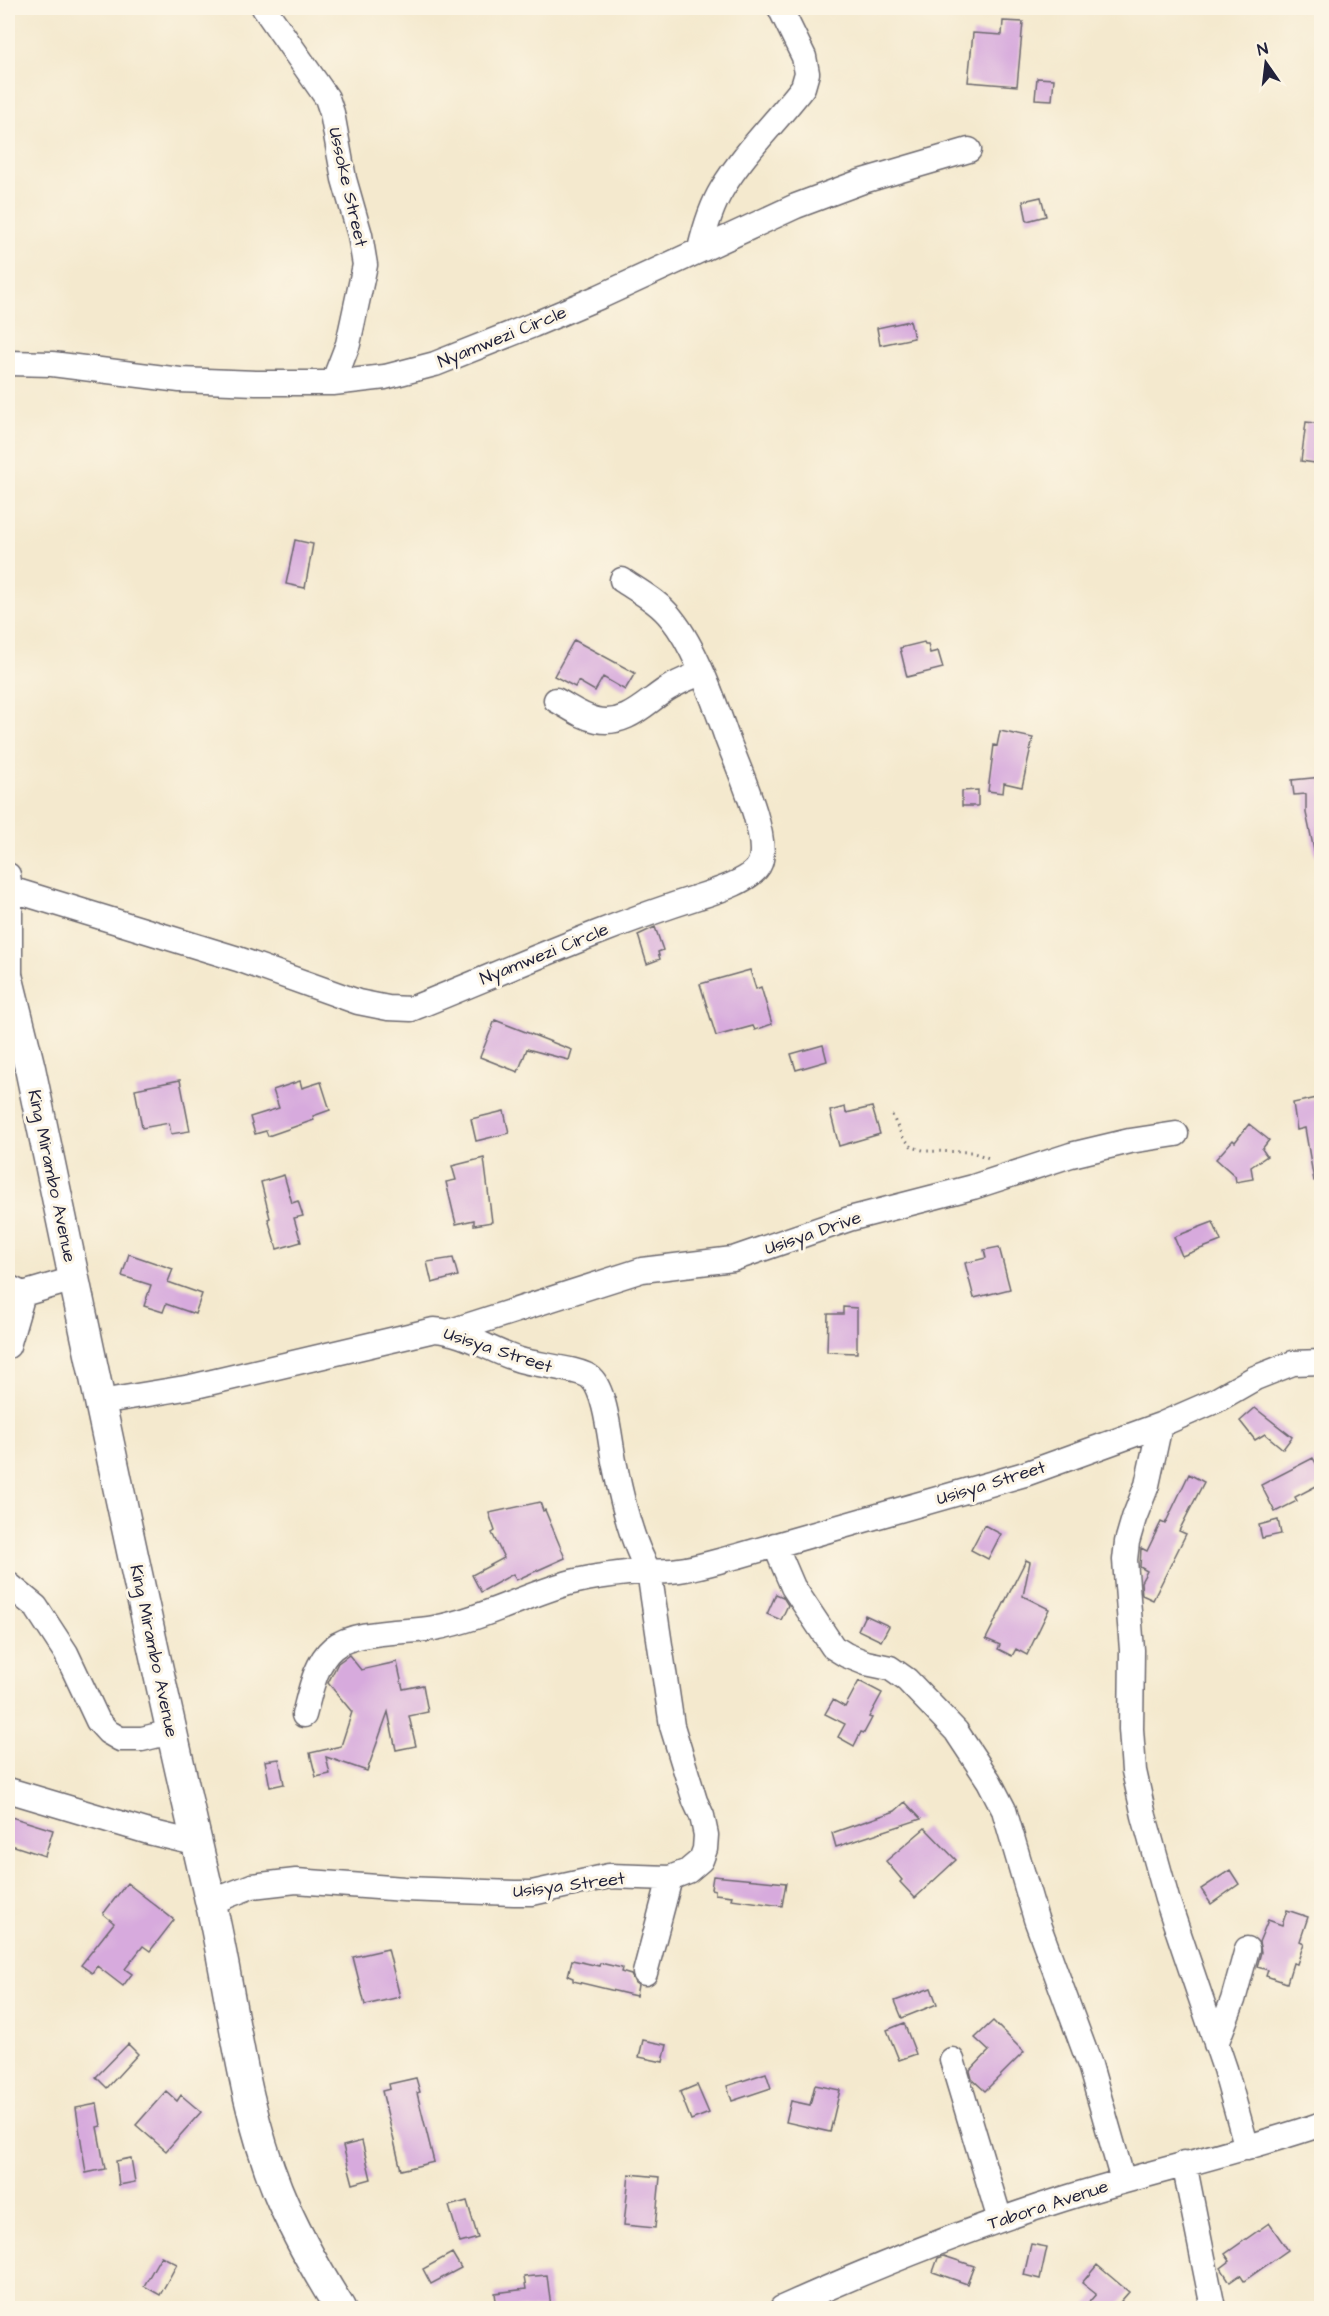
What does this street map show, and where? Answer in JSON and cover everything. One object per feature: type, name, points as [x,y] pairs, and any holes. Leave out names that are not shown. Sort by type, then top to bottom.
[{"type":"main road","name":"King Mirambo Avenue","points":[[9,983],[30,1068],[195,1843],[211,1902],[237,2044],[269,2165],[284,2204],[311,2261],[340,2308]]},
{"type":"street","name":"Ussoke Street","points":[[264,8],[327,98],[332,113],[344,179],[364,250],[365,265],[348,344],[333,383]]},
{"type":"street","points":[[700,249],[708,217],[722,189],[745,156],[803,87],[807,73],[804,57],[780,8]]},
{"type":"street","name":"Nyamwezi Circle","points":[[8,363],[52,364],[180,380],[256,383],[333,383],[385,376],[435,364],[599,297],[796,206],[862,181],[969,150]]},
{"type":"street","name":"Nyamwezi Circle","points":[[9,983],[9,882],[358,1002],[388,1008],[411,1009],[634,918],[720,890],[751,874],[760,864],[762,838],[720,718],[692,651],[673,620],[656,602],[622,580]]},
{"type":"street","points":[[556,700],[587,717],[609,722],[624,718],[670,687],[701,673]]},
{"type":"street","name":"Usisya Drive","points":[[450,1331],[619,1276],[670,1265],[733,1259],[849,1219],[941,1196],[1071,1155],[1130,1141],[1176,1134]]},
{"type":"street","points":[[8,1347],[15,1291],[74,1279]]},
{"type":"street","name":"Usisya Street","points":[[100,1402],[191,1388],[434,1330],[462,1334],[491,1350],[521,1361],[591,1377],[599,1391],[627,1512],[643,1562],[649,1571],[672,1726],[695,1801],[702,1816],[706,1835],[701,1860],[688,1871],[670,1878],[609,1876],[532,1893],[404,1889],[296,1881],[252,1886],[211,1902]]},
{"type":"street","name":"Usisya Street","points":[[649,1571],[670,1572],[687,1568],[1025,1474],[1160,1425],[1215,1401],[1255,1378],[1293,1363],[1322,1362]]},
{"type":"street","points":[[1160,1425],[1148,1485],[1132,1526],[1125,1560],[1132,1650],[1131,1729],[1134,1771],[1164,1890],[1216,2044],[1247,2148]]},
{"type":"street","points":[[775,1545],[793,1587],[833,1647],[867,1663],[890,1668],[907,1680],[956,1731],[989,1781],[1004,1810],[1036,1919],[1090,2065],[1123,2181]]},
{"type":"street","points":[[304,1714],[312,1685],[322,1662],[332,1648],[344,1642],[362,1637],[412,1632],[454,1624],[572,1582],[622,1573],[649,1571]]},
{"type":"street","points":[[10,1581],[36,1607],[66,1653],[98,1720],[108,1732],[120,1739],[141,1739],[171,1732]]},
{"type":"street","points":[[8,1790],[149,1832],[195,1843]]},
{"type":"street","points":[[645,1973],[670,1878]]},
{"type":"street","points":[[1216,2044],[1233,2000],[1247,1949]]},
{"type":"street","points":[[952,2060],[1000,2220]]},
{"type":"street","name":"Tabora Avenue","points":[[782,2308],[907,2254],[1000,2220],[1123,2181],[1247,2148],[1322,2124]]},
{"type":"street","points":[[1184,2163],[1213,2308]]},
{"type":"path","points":[[892,1115],[902,1136],[912,1147],[926,1150],[971,1152],[1000,1163],[1013,1173]]},
{"type":"building","points":[[1003,21],[1023,22],[1017,86],[968,82],[973,33],[1002,35]]},
{"type":"building","points":[[1037,78],[1054,79],[1052,100],[1035,99]]},
{"type":"building","points":[[1041,197],[1046,216],[1027,221],[1023,201]]},
{"type":"building","points":[[910,321],[914,338],[880,345],[877,328]]},
{"type":"building","points":[[1306,422],[1322,424],[1322,464],[1301,461]]},
{"type":"building","points":[[295,540],[313,544],[305,588],[286,584]]},
{"type":"building","points":[[574,640],[635,673],[625,690],[603,677],[595,691],[578,681],[575,687],[554,676]]},
{"type":"building","points":[[924,642],[928,644],[930,653],[938,651],[943,668],[907,677],[900,648]]},
{"type":"building","points":[[1000,731],[1033,738],[1022,787],[1004,783],[1003,793],[988,791],[994,745],[997,746]]},
{"type":"building","points":[[1322,777],[1322,854],[1315,855],[1306,813],[1306,794],[1294,795],[1292,780]]},
{"type":"building","points":[[978,790],[978,806],[962,806],[962,791]]},
{"type":"building","points":[[655,927],[663,950],[658,952],[660,959],[647,964],[638,935]]},
{"type":"building","points":[[750,970],[756,989],[761,987],[772,1024],[755,1030],[753,1026],[716,1036],[700,984]]},
{"type":"building","points":[[495,1020],[572,1050],[569,1060],[527,1049],[518,1072],[480,1057]]},
{"type":"building","points":[[823,1045],[827,1061],[796,1070],[791,1054]]},
{"type":"building","points":[[180,1080],[190,1131],[171,1134],[169,1123],[142,1128],[135,1089]]},
{"type":"building","points":[[300,1081],[302,1088],[321,1082],[330,1110],[313,1116],[314,1120],[268,1136],[266,1131],[255,1134],[250,1117],[279,1108],[273,1090]]},
{"type":"building","points":[[1322,1097],[1322,1180],[1314,1181],[1305,1128],[1297,1130],[1293,1103]]},
{"type":"building","points":[[845,1107],[846,1113],[872,1107],[880,1134],[839,1146],[830,1111]]},
{"type":"building","points":[[504,1111],[509,1133],[476,1141],[471,1119]]},
{"type":"building","points":[[1249,1124],[1269,1140],[1262,1149],[1267,1156],[1251,1167],[1253,1179],[1236,1182],[1235,1176],[1216,1159],[1233,1140],[1235,1142]]},
{"type":"building","points":[[484,1158],[492,1222],[474,1225],[474,1220],[456,1224],[446,1182],[456,1180],[452,1166]]},
{"type":"building","points":[[284,1175],[292,1203],[298,1201],[303,1216],[294,1218],[301,1242],[277,1249],[261,1182]]},
{"type":"building","points":[[1213,1222],[1221,1241],[1182,1256],[1174,1237]]},
{"type":"building","points":[[999,1247],[1010,1289],[974,1298],[965,1263],[986,1258],[984,1250]]},
{"type":"building","points":[[129,1254],[173,1269],[168,1282],[202,1294],[195,1314],[166,1304],[163,1312],[144,1306],[151,1285],[122,1276]]},
{"type":"building","points":[[453,1258],[458,1276],[432,1283],[427,1262]]},
{"type":"building","points":[[843,1307],[857,1308],[857,1353],[827,1352],[828,1314],[843,1314]]},
{"type":"building","points":[[1255,1408],[1292,1437],[1283,1449],[1265,1434],[1255,1440],[1240,1421]]},
{"type":"building","points":[[1313,1458],[1322,1474],[1322,1483],[1295,1497],[1297,1501],[1275,1512],[1261,1485]]},
{"type":"building","points":[[1189,1474],[1204,1482],[1179,1531],[1186,1534],[1153,1600],[1142,1595],[1141,1582],[1147,1571],[1140,1567],[1141,1548],[1147,1551],[1161,1522],[1165,1524]]},
{"type":"building","points":[[540,1502],[565,1558],[516,1580],[513,1574],[481,1592],[472,1575],[504,1558],[492,1533],[495,1531],[489,1513]]},
{"type":"building","points":[[1278,1520],[1281,1534],[1262,1538],[1259,1525]]},
{"type":"building","points":[[984,1525],[1001,1534],[988,1559],[971,1550]]},
{"type":"building","points":[[1026,1560],[1030,1562],[1023,1596],[1049,1609],[1027,1655],[1016,1649],[1012,1656],[998,1649],[1000,1645],[986,1639]]},
{"type":"building","points":[[776,1594],[783,1597],[788,1605],[781,1620],[767,1614]]},
{"type":"building","points":[[865,1615],[889,1626],[881,1641],[858,1630]]},
{"type":"building","points":[[349,1655],[361,1670],[397,1662],[403,1689],[423,1685],[428,1712],[409,1716],[416,1746],[396,1750],[388,1712],[367,1771],[326,1757],[330,1774],[316,1777],[310,1753],[341,1746],[352,1712],[328,1683],[338,1663]]},
{"type":"building","points":[[859,1681],[882,1693],[869,1717],[872,1718],[854,1746],[838,1737],[845,1724],[825,1714],[833,1700],[845,1707]]},
{"type":"building","points":[[279,1759],[284,1784],[270,1787],[265,1761]]},
{"type":"building","points":[[905,1802],[921,1819],[836,1847],[832,1833],[895,1811]]},
{"type":"building","points":[[8,1816],[53,1830],[45,1856],[8,1844]]},
{"type":"building","points":[[925,1828],[956,1860],[915,1898],[900,1882],[902,1880],[886,1861]]},
{"type":"building","points":[[1230,1870],[1239,1884],[1211,1904],[1201,1889]]},
{"type":"building","points":[[713,1876],[786,1883],[782,1906],[731,1899],[732,1896],[715,1894],[715,1890],[711,1889]]},
{"type":"building","points":[[127,1883],[174,1920],[150,1951],[143,1946],[125,1969],[132,1974],[123,1986],[97,1966],[92,1973],[81,1965],[114,1923],[103,1914]]},
{"type":"building","points":[[1287,1910],[1308,1917],[1300,1941],[1304,1943],[1297,1964],[1293,1963],[1287,1983],[1266,1976],[1268,1970],[1257,1967],[1261,1952],[1259,1942],[1268,1920],[1282,1925]]},
{"type":"building","points":[[388,1949],[400,1997],[365,2005],[353,1957]]},
{"type":"building","points":[[572,1960],[622,1968],[621,1972],[631,1975],[638,1985],[636,1996],[573,1981],[573,1978],[568,1976]]},
{"type":"building","points":[[931,1988],[937,2004],[902,2018],[895,2001]]},
{"type":"building","points":[[993,2021],[1024,2052],[985,2091],[972,2079],[970,2071],[989,2051],[975,2038]]},
{"type":"building","points":[[904,2023],[916,2054],[899,2060],[887,2030]]},
{"type":"building","points":[[643,2040],[667,2045],[663,2062],[639,2057]]},
{"type":"building","points":[[128,2044],[138,2054],[107,2088],[96,2077]]},
{"type":"building","points":[[766,2073],[771,2088],[732,2101],[727,2086]]},
{"type":"building","points":[[416,2078],[420,2092],[417,2093],[434,2162],[401,2170],[382,2091],[390,2089],[389,2084]]},
{"type":"building","points":[[697,2085],[709,2113],[691,2120],[680,2092]]},
{"type":"building","points":[[815,2085],[840,2090],[830,2132],[786,2122],[791,2101],[810,2105]]},
{"type":"building","points":[[166,2091],[177,2101],[181,2095],[201,2112],[166,2151],[136,2125]]},
{"type":"building","points":[[97,2104],[101,2126],[97,2127],[105,2169],[86,2173],[76,2108]]},
{"type":"building","points":[[362,2141],[371,2179],[353,2184],[343,2146]]},
{"type":"building","points":[[131,2158],[135,2182],[119,2185],[116,2161]]},
{"type":"building","points":[[629,2174],[660,2177],[655,2228],[624,2225]]},
{"type":"building","points":[[467,2201],[478,2238],[460,2243],[449,2206]]},
{"type":"building","points":[[1269,2223],[1288,2250],[1244,2281],[1240,2275],[1230,2282],[1221,2268],[1230,2261],[1225,2254]]},
{"type":"building","points":[[1031,2244],[1047,2247],[1040,2279],[1024,2275]]},
{"type":"building","points":[[452,2253],[461,2268],[431,2284],[423,2269]]},
{"type":"building","points":[[161,2256],[177,2264],[160,2295],[144,2286]]},
{"type":"building","points":[[944,2256],[974,2266],[967,2284],[933,2272],[938,2258]]},
{"type":"building","points":[[1097,2265],[1129,2292],[1115,2308],[1084,2308],[1096,2294],[1082,2283]]},
{"type":"building","points":[[547,2275],[551,2308],[497,2308],[495,2293],[526,2289],[524,2277]]}]
